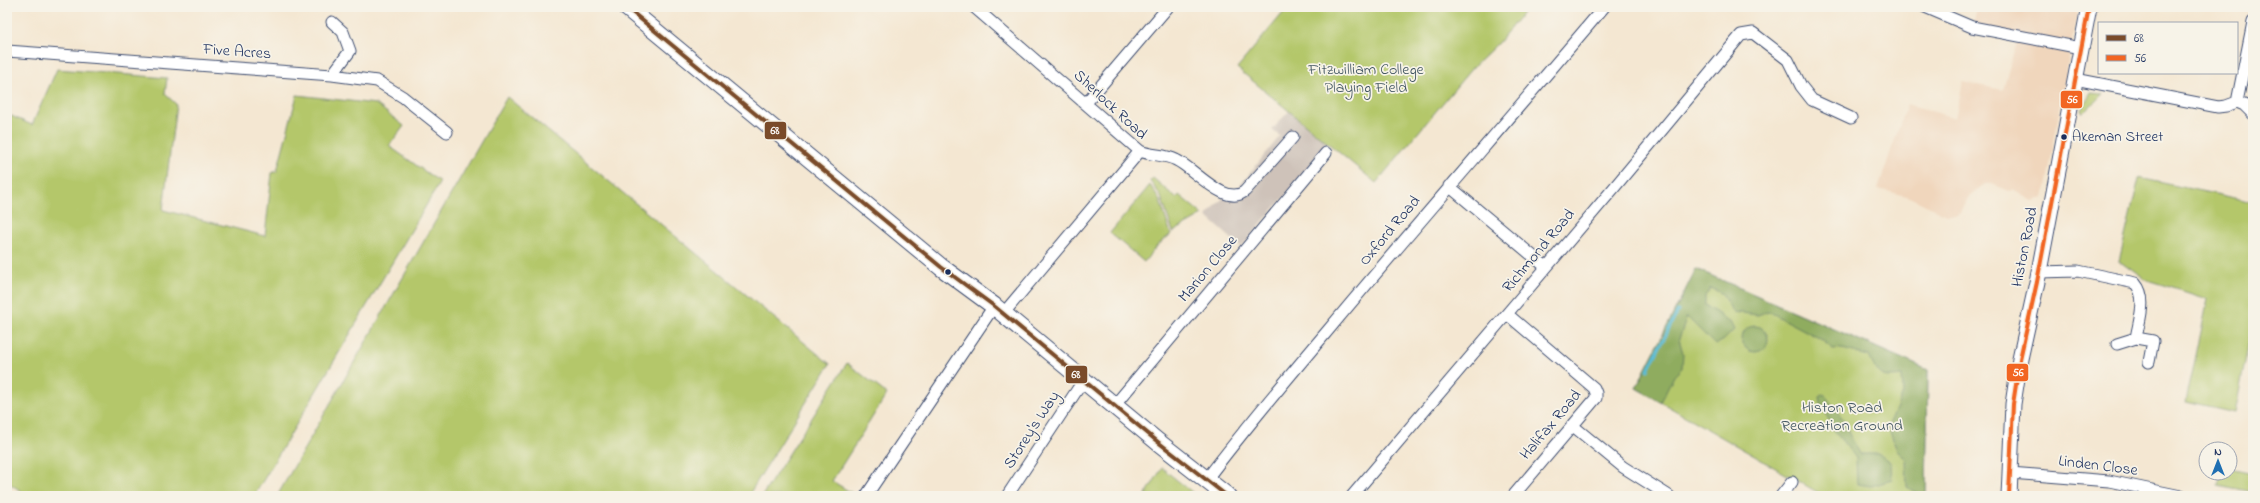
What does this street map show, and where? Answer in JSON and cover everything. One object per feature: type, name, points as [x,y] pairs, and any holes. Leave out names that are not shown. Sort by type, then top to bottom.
[{"type":"main road","points":[[626,7],[935,262],[999,310],[1114,406],[1227,496]]},
{"type":"main road","name":"Histon Road","points":[[2009,496],[2014,404],[2020,359],[2039,272],[2089,7]]},
{"type":"street","name":"Sherlock Road","points":[[866,496],[999,310],[1140,151],[974,7]]},
{"type":"street","points":[[1086,103],[1168,7]]},
{"type":"street","name":"Oxford Road","points":[[1206,480],[1252,421],[1449,186],[1604,7]]},
{"type":"street","points":[[1925,7],[1972,27],[2081,48]]},
{"type":"street","points":[[332,22],[343,32],[350,51],[332,75]]},
{"type":"street","points":[[2237,102],[2253,22]]},
{"type":"street","name":"Richmond Road","points":[[1352,496],[1741,35],[1753,33],[1788,60],[1802,86],[1812,100],[1824,107],[1851,118]]},
{"type":"street","name":"Five Acres","points":[[7,51],[332,75],[377,81],[403,97],[447,132]]},
{"type":"street","points":[[2075,79],[2218,107],[2237,102],[2244,105],[2253,114]]},
{"type":"street","points":[[1140,151],[1177,160],[1223,194],[1234,196],[1245,191],[1293,137]]},
{"type":"street","name":"Marion Close","points":[[1114,406],[1326,153]]},
{"type":"street","points":[[1449,186],[1546,267]]},
{"type":"street","points":[[2039,272],[2078,271],[2135,283],[2141,290],[2143,297],[2136,338]]},
{"type":"street","name":"Halifax Road","points":[[1507,314],[1594,388],[1596,393],[1596,398],[1513,496]]},
{"type":"street","points":[[2117,344],[2136,338],[2153,341],[2149,362]]},
{"type":"street","name":"Storey's Way","points":[[1008,496],[1083,380]]},
{"type":"street","points":[[1572,425],[1623,467],[1669,496]]},
{"type":"street","name":"Linden Close","points":[[2010,474],[2109,481],[2181,496]]},
{"type":"street","points":[[1781,496],[1792,482]]},
{"type":"shaded area","points":[[1978,7],[2078,7],[2044,198],[2032,201],[2013,190],[2008,191],[1992,184],[1985,184],[1970,195],[1960,212],[1955,215],[1947,215],[1907,196],[1878,189],[1907,104],[1955,118],[1963,82],[2003,90],[2018,36],[1972,27]]},
{"type":"shaded area","points":[[1289,111],[1329,144],[1241,247],[1206,216],[1221,200],[1237,189],[1280,136],[1272,130]]},
{"type":"green space","name":"Fitzwilliam College Playing Field","points":[[1288,7],[1528,7],[1497,44],[1472,68],[1376,183],[1237,68]]},
{"type":"green space","points":[[57,69],[167,78],[165,94],[176,104],[163,210],[265,236],[272,173],[277,171],[297,95],[376,104],[404,126],[389,146],[440,182],[254,496],[29,496],[7,482],[7,114],[32,125]]},
{"type":"green space","points":[[2091,93],[2103,94],[2083,113],[2082,109]]},
{"type":"green space","points":[[507,97],[830,364],[748,496],[277,496]]},
{"type":"green space","points":[[1153,178],[1176,198],[1179,195],[1203,215],[1173,232],[1161,197],[1150,181]]},
{"type":"green space","points":[[2139,178],[2253,202],[2253,321],[2235,413],[2186,402],[2208,299],[2144,279],[2119,261]]},
{"type":"green space","points":[[1150,185],[1160,201],[1171,234],[1157,246],[1144,262],[1110,233]]},
{"type":"green space","name":"Histon Road Recreation Ground","points":[[1696,269],[1928,370],[1926,496],[1824,496],[1636,388]]},
{"type":"green space","points":[[1696,269],[1928,370],[1926,496],[1921,496],[1907,487],[1906,459],[1898,452],[1888,427],[1903,393],[1902,376],[1889,377],[1881,375],[1875,368],[1869,356],[1845,350],[1833,349],[1819,338],[1768,311],[1758,315],[1733,312],[1721,293],[1711,288],[1705,296],[1705,305],[1730,322],[1734,330],[1724,340],[1715,345],[1687,317],[1679,339],[1683,353],[1682,368],[1674,376],[1661,402],[1636,388]]},
{"type":"green space","points":[[1755,326],[1765,329],[1768,339],[1765,349],[1755,352],[1745,349],[1742,339],[1745,329]]},
{"type":"green space","points":[[847,363],[887,394],[832,481],[857,496],[762,496]]},
{"type":"green space","points":[[1824,394],[1846,423],[1849,434],[1861,454],[1879,454],[1891,463],[1892,480],[1871,486],[1857,484],[1856,458],[1835,432],[1821,404],[1820,397]]},
{"type":"green space","points":[[1162,468],[1197,496],[1145,496]]},
{"type":"green space","points":[[2238,470],[2253,473],[2253,493],[2218,486],[2219,481],[2238,481]]},
{"type":"waterway","points":[[1648,370],[1678,311]]},
{"type":"transit line","name":"68","points":[[626,7],[941,267],[994,306],[1158,442],[1227,496]]},
{"type":"transit line","name":"56","points":[[2009,496],[2013,404],[2020,359],[2037,282],[2089,7]]},
{"type":"place","name":"Akeman Street","points":[[2064,137]]}]
